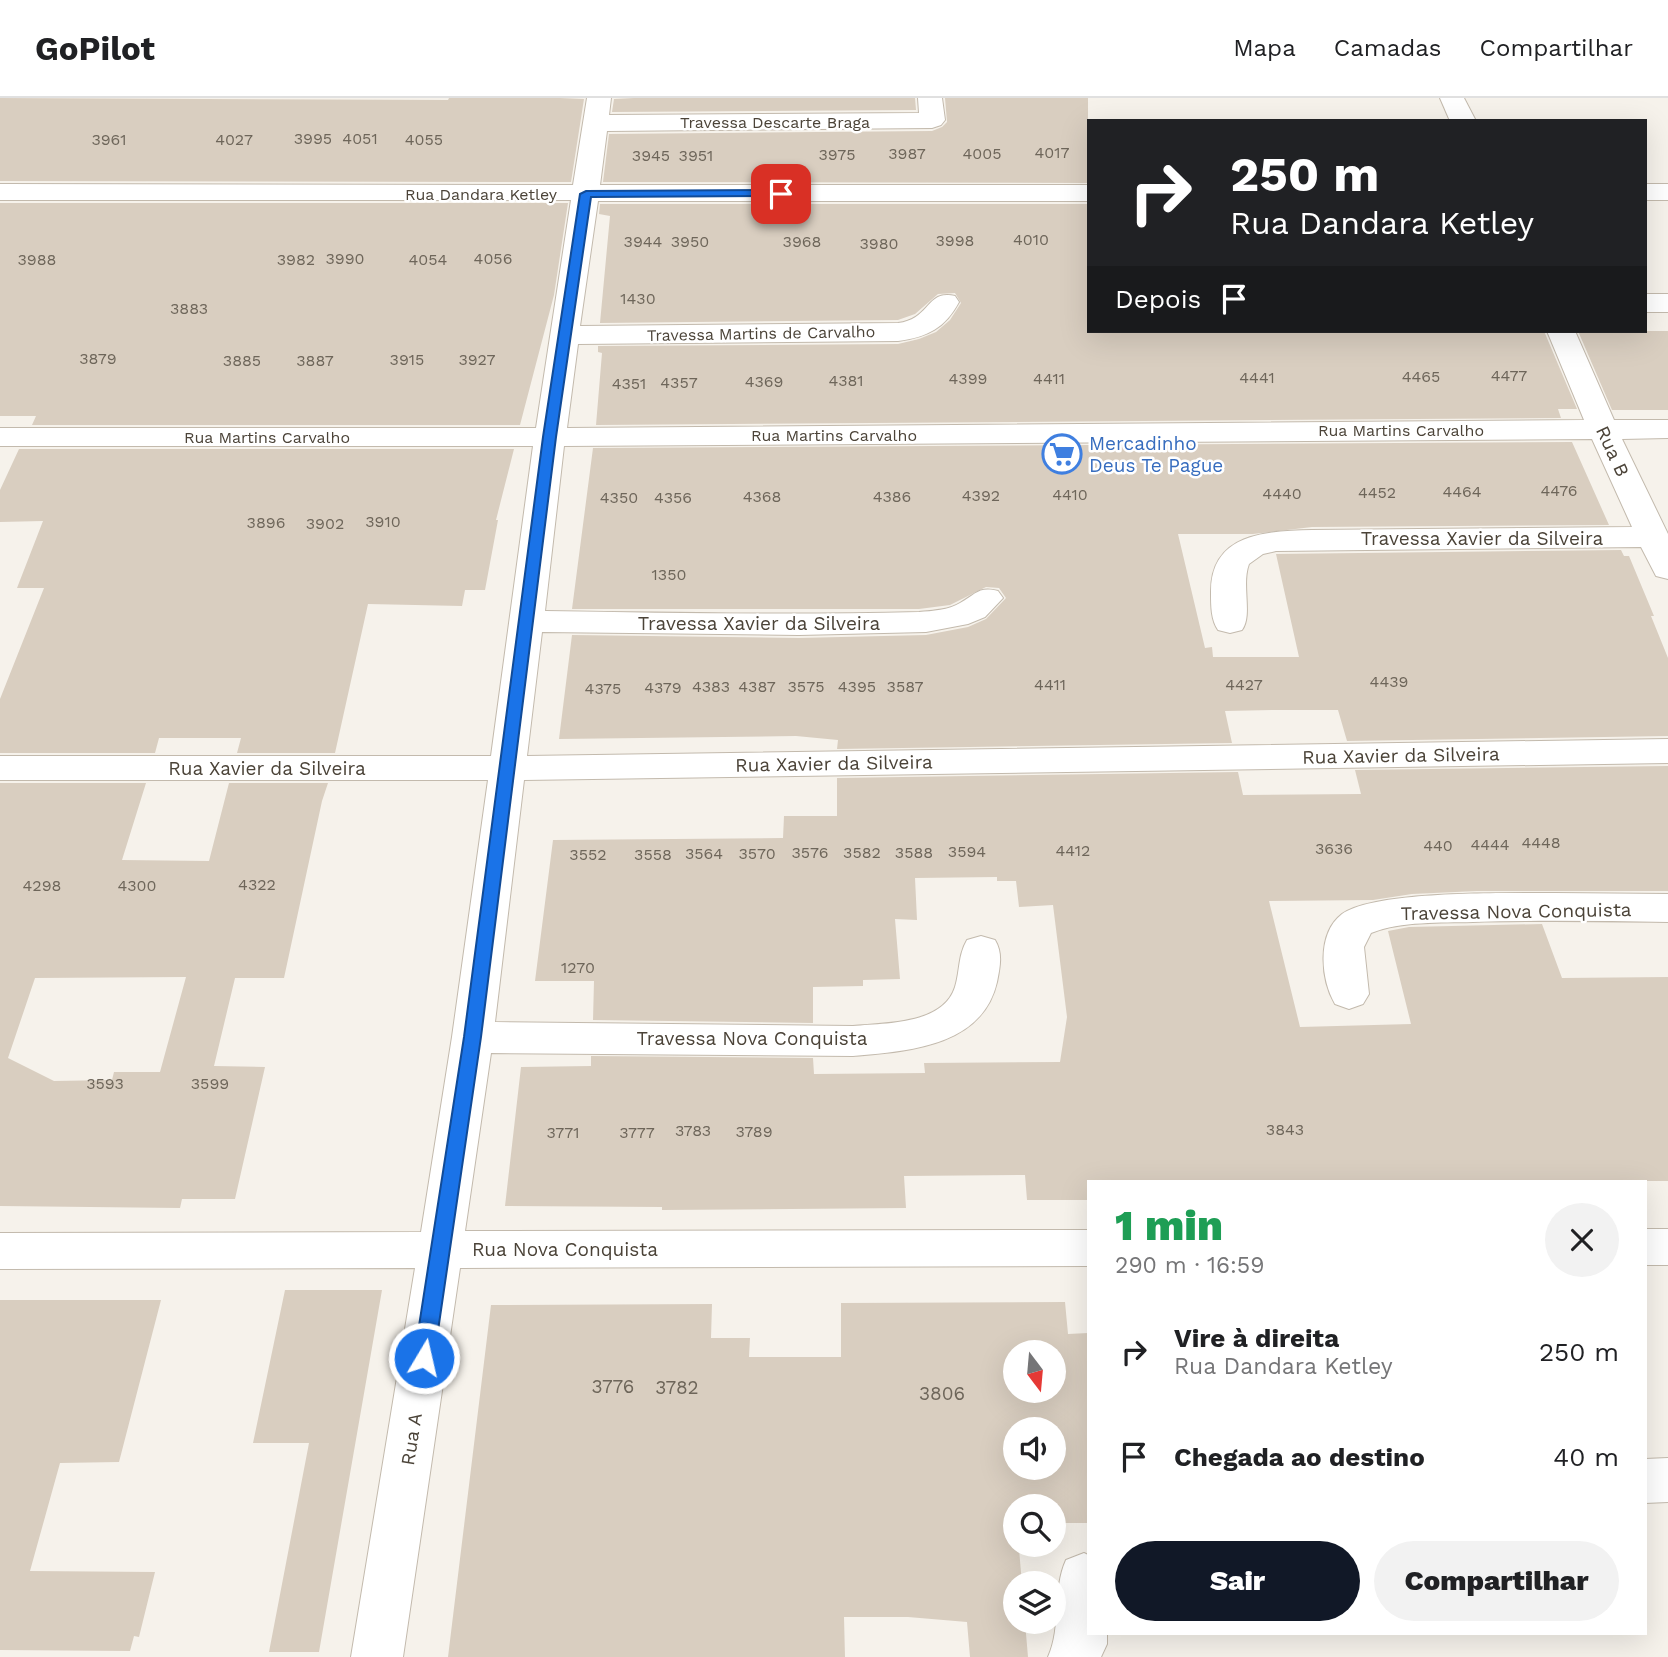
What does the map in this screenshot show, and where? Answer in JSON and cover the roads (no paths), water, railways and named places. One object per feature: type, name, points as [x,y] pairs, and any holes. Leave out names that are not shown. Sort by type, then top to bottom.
[{"type":"street","name":"Travessa Descarte Braga","points":[[597,111],[932,120],[930,98]]},
{"type":"street","points":[[1452,98],[1462,119]]},
{"type":"street","name":"Rua A","points":[[377,1657],[473,1037],[550,437],[597,111]]},
{"type":"street","name":"Rua Dandara Ketley","points":[[0,192],[1087,192]]},
{"type":"street","points":[[1647,192],[1668,192]]},
{"type":"street","name":"Travessa Martins de Carvalho","points":[[564,335],[860,333],[909,330],[928,326],[938,317],[945,302]]},
{"type":"street","points":[[1647,303],[1668,303]]},
{"type":"street","name":"Rua B","points":[[1562,333],[1602,428],[1668,569]]},
{"type":"street","name":"Rua Martins Carvalho","points":[[0,437],[550,437],[1668,429]]},
{"type":"street","name":"Travessa Xavier da Silveira","points":[[1230,623],[1229,570],[1241,555],[1258,544],[1311,540],[1653,537]]},
{"type":"street","name":"Travessa Xavier da Silveira","points":[[526,621],[799,625],[926,622],[964,613],[986,598]]},
{"type":"street","name":"Rua Xavier da Silveira","points":[[0,768],[507,768],[1668,751]]},
{"type":"street","name":"Travessa Nova Conquista","points":[[1349,994],[1343,961],[1347,935],[1357,923],[1369,916],[1438,909],[1668,908]]},
{"type":"street","name":"Travessa Nova Conquista","points":[[473,1037],[853,1041],[908,1035],[943,1023],[965,1007],[978,978],[981,950]]},
{"type":"street","points":[[1647,1247],[1668,1247]]},
{"type":"street","name":"Rua Nova Conquista","points":[[0,1251],[1087,1248]]},
{"type":"street","points":[[1647,1480],[1668,1480]]},
{"type":"street","points":[[1074,1657],[1081,1644],[1084,1576]]},
{"type":"place","name":"Mercadinho Deus Te Pague","points":[[1062,454]]}]
